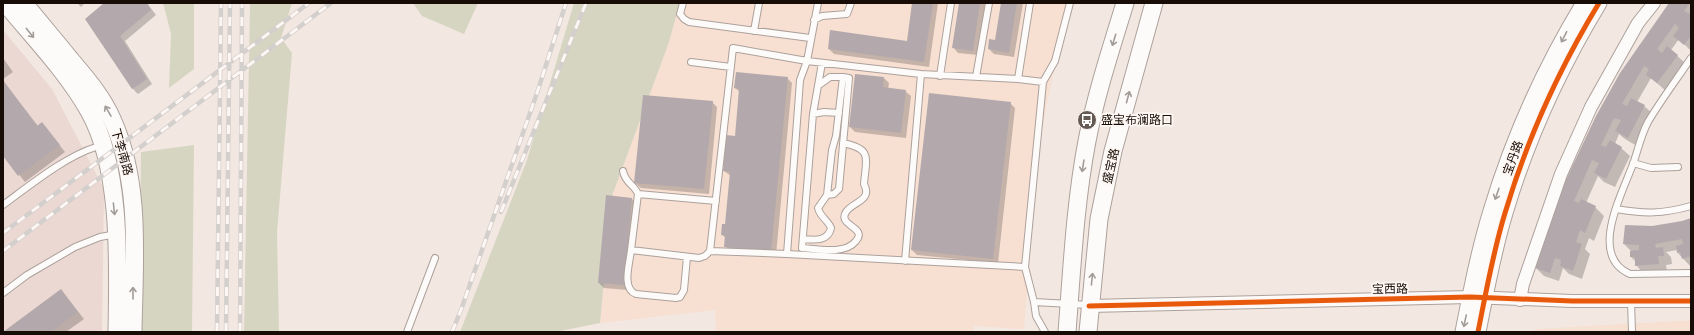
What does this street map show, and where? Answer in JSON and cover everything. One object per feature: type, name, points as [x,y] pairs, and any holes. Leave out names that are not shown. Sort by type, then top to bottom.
[{"type":"main road","name":"下李南路","points":[[5,3],[70,82],[90,111],[107,143],[128,169],[134,232],[133,332]]},
{"type":"main road","name":"下李南路","points":[[24,3],[95,88],[112,118],[107,143],[116,231],[117,332]]},
{"type":"main road","points":[[1067,332],[1076,212],[1087,141],[1102,78],[1125,3]]},
{"type":"main road","name":"盛宝路","points":[[1088,332],[1089,306],[1099,219],[1109,173],[1154,3]]},
{"type":"main road","points":[[110,177],[128,169]]},
{"type":"street","name":"宝丹路","points":[[1478,332],[1478,298],[1491,211],[1506,166],[1543,78],[1584,3]]},
{"type":"street","name":"宝丹路","points":[[1463,332],[1478,298],[1518,170],[1555,83],[1580,34],[1599,3]]},
{"type":"street","points":[[1520,300],[1523,284],[1561,174],[1591,107],[1638,23],[1654,3]]},
{"type":"street","name":"宝西路","points":[[1089,306],[1478,298],[1520,300],[1691,301]]},
{"type":"lane","points":[[682,3],[680,14],[688,22],[810,38]]},
{"type":"lane","points":[[754,31],[759,3]]},
{"type":"lane","points":[[787,254],[789,210],[800,80],[806,61],[818,3]]},
{"type":"lane","points":[[814,20],[831,14],[844,16],[847,14],[851,3]]},
{"type":"lane","points":[[940,76],[951,3]]},
{"type":"lane","points":[[976,76],[989,3]]},
{"type":"lane","points":[[1018,79],[1030,3]]},
{"type":"lane","points":[[1045,332],[1036,316],[1026,267],[1043,82],[1055,61],[1070,3]]},
{"type":"lane","points":[[631,250],[699,258],[705,256],[710,251],[733,48],[806,61],[921,74],[940,76],[976,76],[1043,82]]},
{"type":"lane","points":[[1691,58],[1648,122],[1636,150],[1633,163],[1610,229],[1611,253],[1616,264],[1621,270],[1630,274],[1691,273]]},
{"type":"lane","points":[[691,62],[731,67]]},
{"type":"lane","points":[[822,63],[813,114],[802,248],[845,248],[857,240],[858,231],[847,224],[844,217],[845,213],[861,201],[865,194],[864,184],[866,156],[864,150],[859,147],[843,143]]},
{"type":"lane","points":[[905,261],[921,74]]},
{"type":"lane","points":[[818,86],[821,82],[830,77],[849,78],[839,189],[834,194],[827,195]]},
{"type":"lane","points":[[803,239],[820,240],[830,232],[830,225],[821,216],[818,208],[827,195],[843,77]]},
{"type":"lane","points":[[813,114],[824,112],[839,113]]},
{"type":"lane","points":[[3,205],[50,171],[89,150],[107,143]]},
{"type":"lane","points":[[1633,163],[1651,168],[1678,167]]},
{"type":"lane","points":[[624,171],[624,178],[638,194],[628,285],[632,293],[676,298],[680,297],[684,290],[687,257]]},
{"type":"lane","points":[[638,194],[716,201]]},
{"type":"lane","points":[[1616,209],[1641,214],[1673,211],[1691,206]]},
{"type":"lane","points":[[3,293],[27,276],[75,247],[100,237],[111,235],[116,231]]},
{"type":"lane","points":[[710,251],[1026,267]]},
{"type":"lane","points":[[407,332],[435,258]]},
{"type":"lane","points":[[1631,301],[1632,332]]},
{"type":"lane","points":[[1034,302],[1089,306]]},
{"type":"shaded area","points":[[680,3],[1068,3],[1039,143],[1024,329],[974,326],[973,332],[716,332],[715,310],[600,323],[612,196],[668,45]]},
{"type":"shaded area","points":[[3,30],[52,89],[104,189],[102,332],[3,332]]},
{"type":"shaded area","points":[[1691,321],[1691,332],[1528,332],[1538,329]]},
{"type":"green space","points":[[163,3],[194,3],[194,69],[169,88],[171,34]]},
{"type":"green space","points":[[250,3],[292,3],[281,38],[292,53],[277,232],[279,332],[244,332]]},
{"type":"green space","points":[[413,3],[478,3],[464,34],[422,16]]},
{"type":"green space","points":[[574,3],[680,3],[668,45],[612,196],[600,323],[555,332],[460,332],[527,160]]},
{"type":"green space","points":[[194,145],[192,332],[139,332],[141,152]]},
{"type":"building","points":[[104,3],[147,3],[151,10],[120,36],[147,79],[132,89],[85,19]]},
{"type":"building","points":[[912,3],[933,3],[924,62],[828,49],[830,30],[907,41]]},
{"type":"building","points":[[959,3],[980,3],[973,51],[952,48]]},
{"type":"building","points":[[1001,3],[1017,3],[1009,53],[988,49],[989,39],[995,40]]},
{"type":"building","points":[[1669,3],[1690,3],[1684,11],[1689,14],[1691,12],[1691,36],[1684,45],[1673,36],[1679,28],[1675,24],[1657,49],[1662,53],[1667,46],[1678,55],[1657,83],[1646,75],[1649,69],[1644,66],[1622,104],[1627,106],[1631,98],[1645,105],[1628,138],[1615,131],[1621,120],[1614,118],[1601,145],[1606,147],[1610,140],[1622,147],[1606,179],[1594,173],[1599,163],[1592,160],[1574,201],[1579,203],[1581,199],[1596,206],[1585,233],[1580,230],[1576,242],[1582,244],[1573,271],[1560,266],[1561,260],[1555,258],[1550,273],[1535,268],[1562,188],[1596,116],[1620,73]]},
{"type":"building","points":[[736,72],[788,77],[771,251],[724,247],[725,235],[721,235],[722,224],[725,224],[730,172],[723,171],[726,135],[735,136],[739,89],[734,88]]},
{"type":"building","points":[[855,74],[884,77],[883,87],[906,90],[901,133],[849,127]]},
{"type":"building","points":[[3,80],[37,126],[42,122],[60,145],[18,176],[3,156]]},
{"type":"building","points":[[929,93],[1011,102],[993,259],[911,250]]},
{"type":"building","points":[[643,95],[713,101],[704,189],[634,183]]},
{"type":"building","points":[[606,195],[632,198],[624,285],[598,283]]},
{"type":"building","points":[[1691,218],[1691,256],[1682,259],[1680,252],[1677,253],[1676,246],[1683,244],[1682,239],[1655,244],[1656,248],[1663,247],[1664,256],[1658,256],[1659,264],[1635,266],[1635,257],[1630,257],[1630,251],[1639,250],[1639,245],[1623,244],[1625,225],[1652,226]]},
{"type":"building","points":[[61,289],[78,312],[51,332],[3,332]]},
{"type":"railway","points":[[217,332],[221,3]]},
{"type":"railway","points":[[226,332],[230,3]]},
{"type":"railway","points":[[240,332],[242,3]]},
{"type":"railway","points":[[3,233],[309,3]]},
{"type":"railway","points":[[3,251],[331,3]]},
{"type":"railway","points":[[452,332],[537,93],[566,3]]},
{"type":"railway","points":[[501,212],[586,3]]},
{"type":"cycle path","points":[[1478,332],[1497,242],[1523,158],[1557,79],[1599,3]]},
{"type":"cycle path","points":[[1089,306],[1470,297],[1572,301],[1691,301]]},
{"type":"place","name":"盛宝布澜路口","points":[[1087,120]]}]
